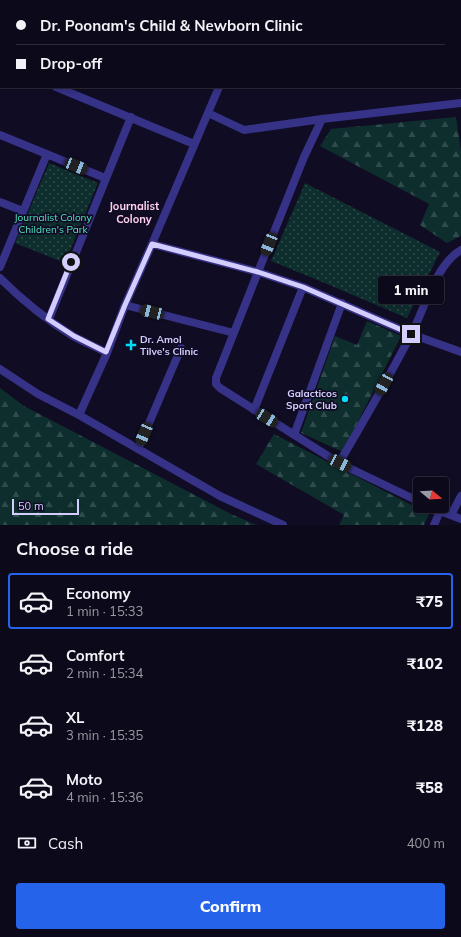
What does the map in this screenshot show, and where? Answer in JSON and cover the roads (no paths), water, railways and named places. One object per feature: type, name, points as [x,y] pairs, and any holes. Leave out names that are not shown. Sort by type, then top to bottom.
[{"type":"street","points":[[58,88],[194,144]]},
{"type":"street","points":[[79,416],[219,88]]},
{"type":"street","points":[[208,112],[244,130],[322,118],[461,103]]},
{"type":"street","points":[[48,319],[130,117]]},
{"type":"street","points":[[322,118],[304,157],[258,272],[216,378],[216,384],[254,410],[340,463],[413,499]]},
{"type":"street","points":[[0,135],[106,178]]},
{"type":"street","points":[[0,267],[47,154]]},
{"type":"street","points":[[0,202],[23,212]]},
{"type":"street","points":[[152,244],[258,272],[303,287],[411,334],[461,352]]},
{"type":"street","points":[[340,463],[411,334],[446,262],[461,250]]},
{"type":"street","points":[[0,278],[19,297],[48,319],[74,336],[106,352]]},
{"type":"street","points":[[254,410],[303,287]]},
{"type":"street","points":[[294,435],[342,303]]},
{"type":"street","points":[[125,305],[234,333]]},
{"type":"street","points":[[138,448],[181,348]]},
{"type":"street","points":[[0,369],[38,394],[138,448],[220,496],[283,525]]},
{"type":"street","points":[[451,515],[461,496]]},
{"type":"street","points":[[434,525],[439,513]]},
{"type":"street","points":[[446,513],[461,519]]},
{"type":"place","name":"Dr. Amol Tilve's Clinic","points":[[131,345]]},
{"type":"place","name":"Galacticos Sport Club","points":[[345,399]]},
{"type":"district","name":"Journalist Colony","points":[[134,212]]},
{"type":"park label","name":"Journalist Colony Children's Park","points":[[53,222]]}]
